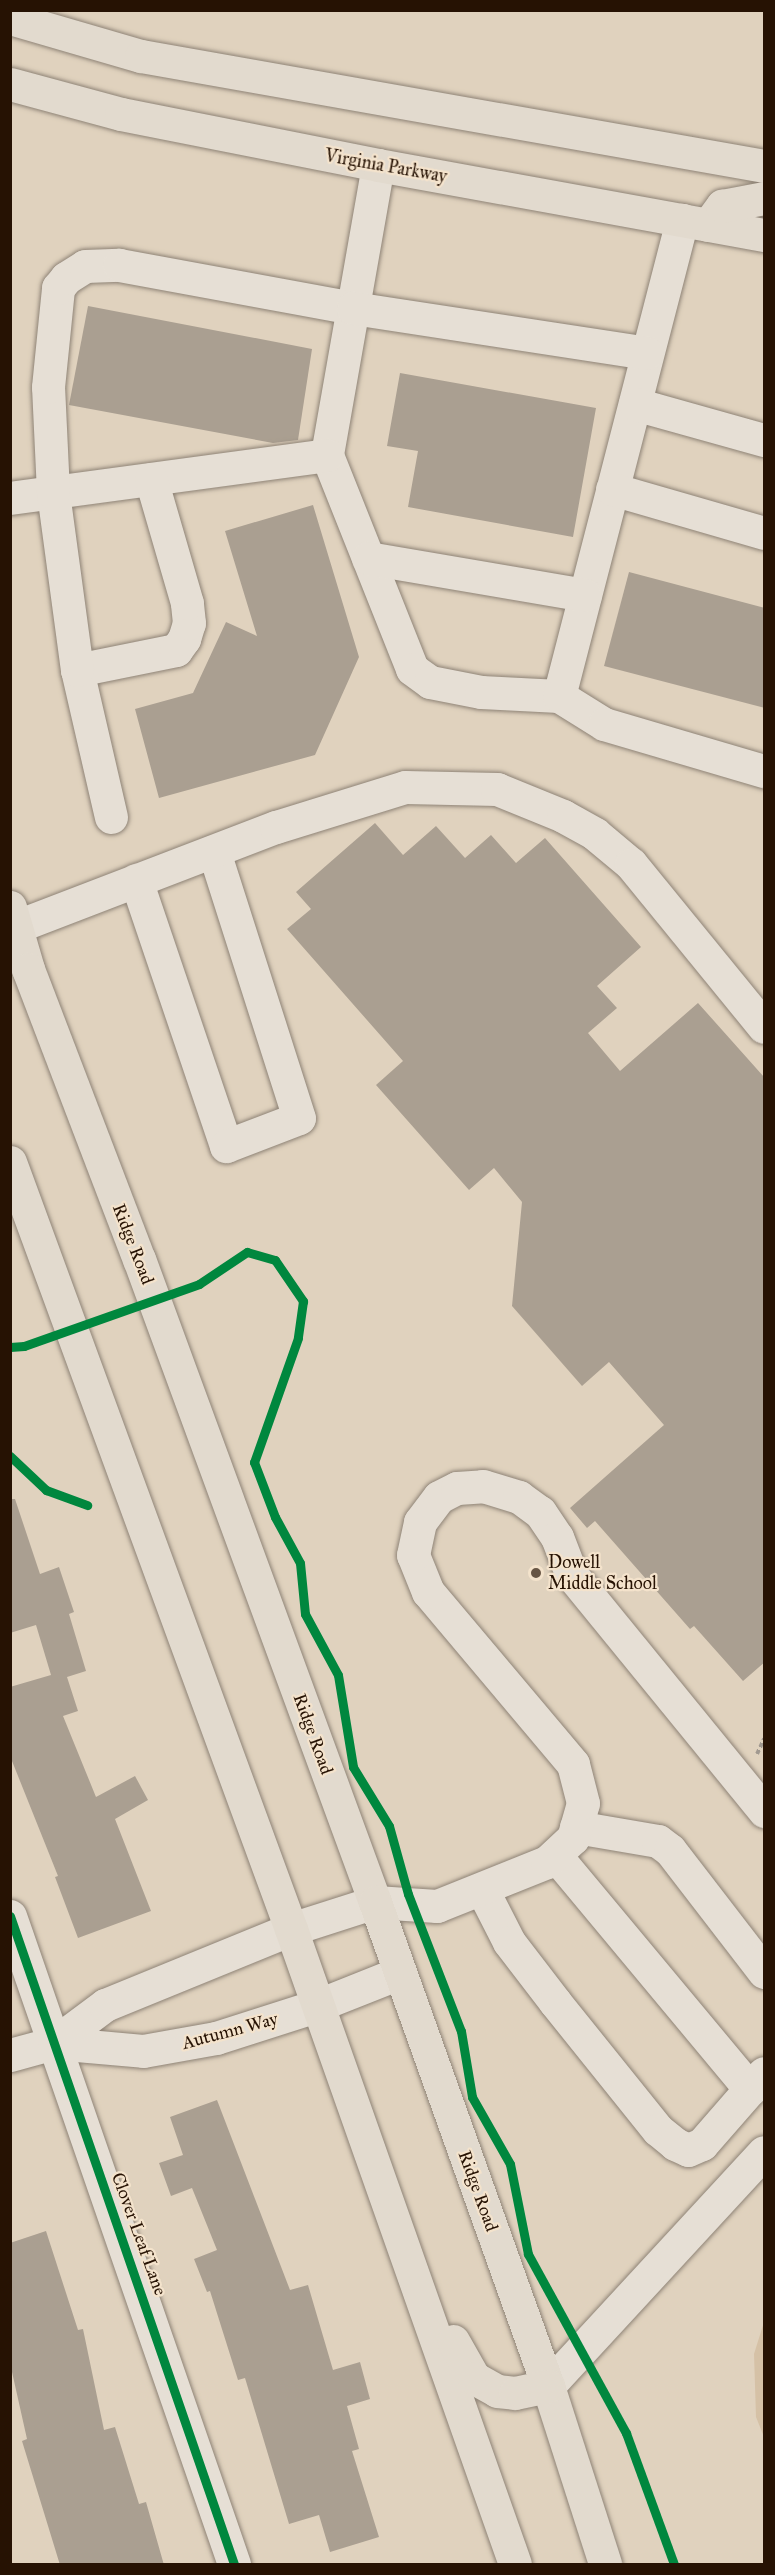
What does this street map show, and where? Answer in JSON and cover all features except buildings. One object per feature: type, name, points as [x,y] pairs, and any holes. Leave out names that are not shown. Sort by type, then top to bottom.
[{"type":"main road","points":[[11,14],[141,56],[765,166]]},
{"type":"main road","name":"Virginia Parkway","points":[[10,84],[121,114],[378,165],[765,235]]},
{"type":"main road","points":[[695,223],[722,206],[765,198]]},
{"type":"main road","name":"Ridge Road","points":[[12,920],[375,1902],[548,2386],[605,2565]]},
{"type":"main road","points":[[10,1162],[291,1929],[316,2007],[515,2565]]},
{"type":"main road","points":[[388,2204],[430,2270],[456,2350],[474,2378],[497,2391],[515,2393],[548,2386]]},
{"type":"street","points":[[378,165],[327,455],[412,669],[430,682],[481,692],[559,696],[604,724],[765,771]]},
{"type":"street","points":[[559,696],[648,352],[695,223]]},
{"type":"street","points":[[111,817],[77,670],[53,492],[48,387],[58,288],[85,266],[118,265],[353,308],[648,352]]},
{"type":"street","points":[[635,404],[765,440]]},
{"type":"street","points":[[10,498],[327,455]]},
{"type":"street","points":[[77,670],[176,650],[184,639],[189,623],[187,603],[151,479]]},
{"type":"street","points":[[612,489],[765,533]]},
{"type":"street","points":[[368,558],[585,595]]},
{"type":"street","points":[[12,920],[405,787],[497,789],[563,816],[595,834],[631,864],[765,1027]]},
{"type":"street","points":[[135,880],[226,1146],[299,1118],[214,850]]},
{"type":"street","points":[[375,1902],[437,1906],[532,1869],[555,1855],[573,1838],[583,1803],[573,1764],[428,1592],[413,1555],[420,1522],[439,1497],[457,1488],[492,1489],[519,1497],[540,1512],[557,1537],[571,1574],[765,1811]]},
{"type":"street","points":[[576,1827],[658,1841],[670,1850],[765,1972]]},
{"type":"street","points":[[482,1889],[509,1942],[658,2130],[675,2144],[688,2150],[702,2144],[757,2081],[555,1855]]},
{"type":"street","name":"Autumn Way","points":[[54,2043],[105,2005],[291,1929],[375,1902]]},
{"type":"street","name":"Clover Leaf Lane","points":[[10,1916],[189,2425],[234,2565]]},
{"type":"street","name":"Autumn Way","points":[[10,2055],[54,2043],[143,2051],[216,2038],[316,2007],[399,1972]]},
{"type":"street","points":[[548,2386],[765,2152]]},
{"type":"shaded area","points":[[764,2322],[764,2437],[756,2417],[754,2354]]},
{"type":"cycle path","points":[[10,1347],[24,1346],[199,1284],[247,1252],[275,1260],[303,1301],[298,1338],[254,1462],[275,1517],[300,1563],[305,1614],[338,1675],[353,1767],[389,1826],[408,1894],[461,2031],[472,2097],[510,2164],[528,2254],[626,2433],[674,2564]]},
{"type":"cycle path","points":[[10,1456],[46,1490],[87,1505]]},
{"type":"cycle path","points":[[10,1916],[234,2564]]},
{"type":"place","name":"Dowell Middle School","points":[[536,1573]]}]
